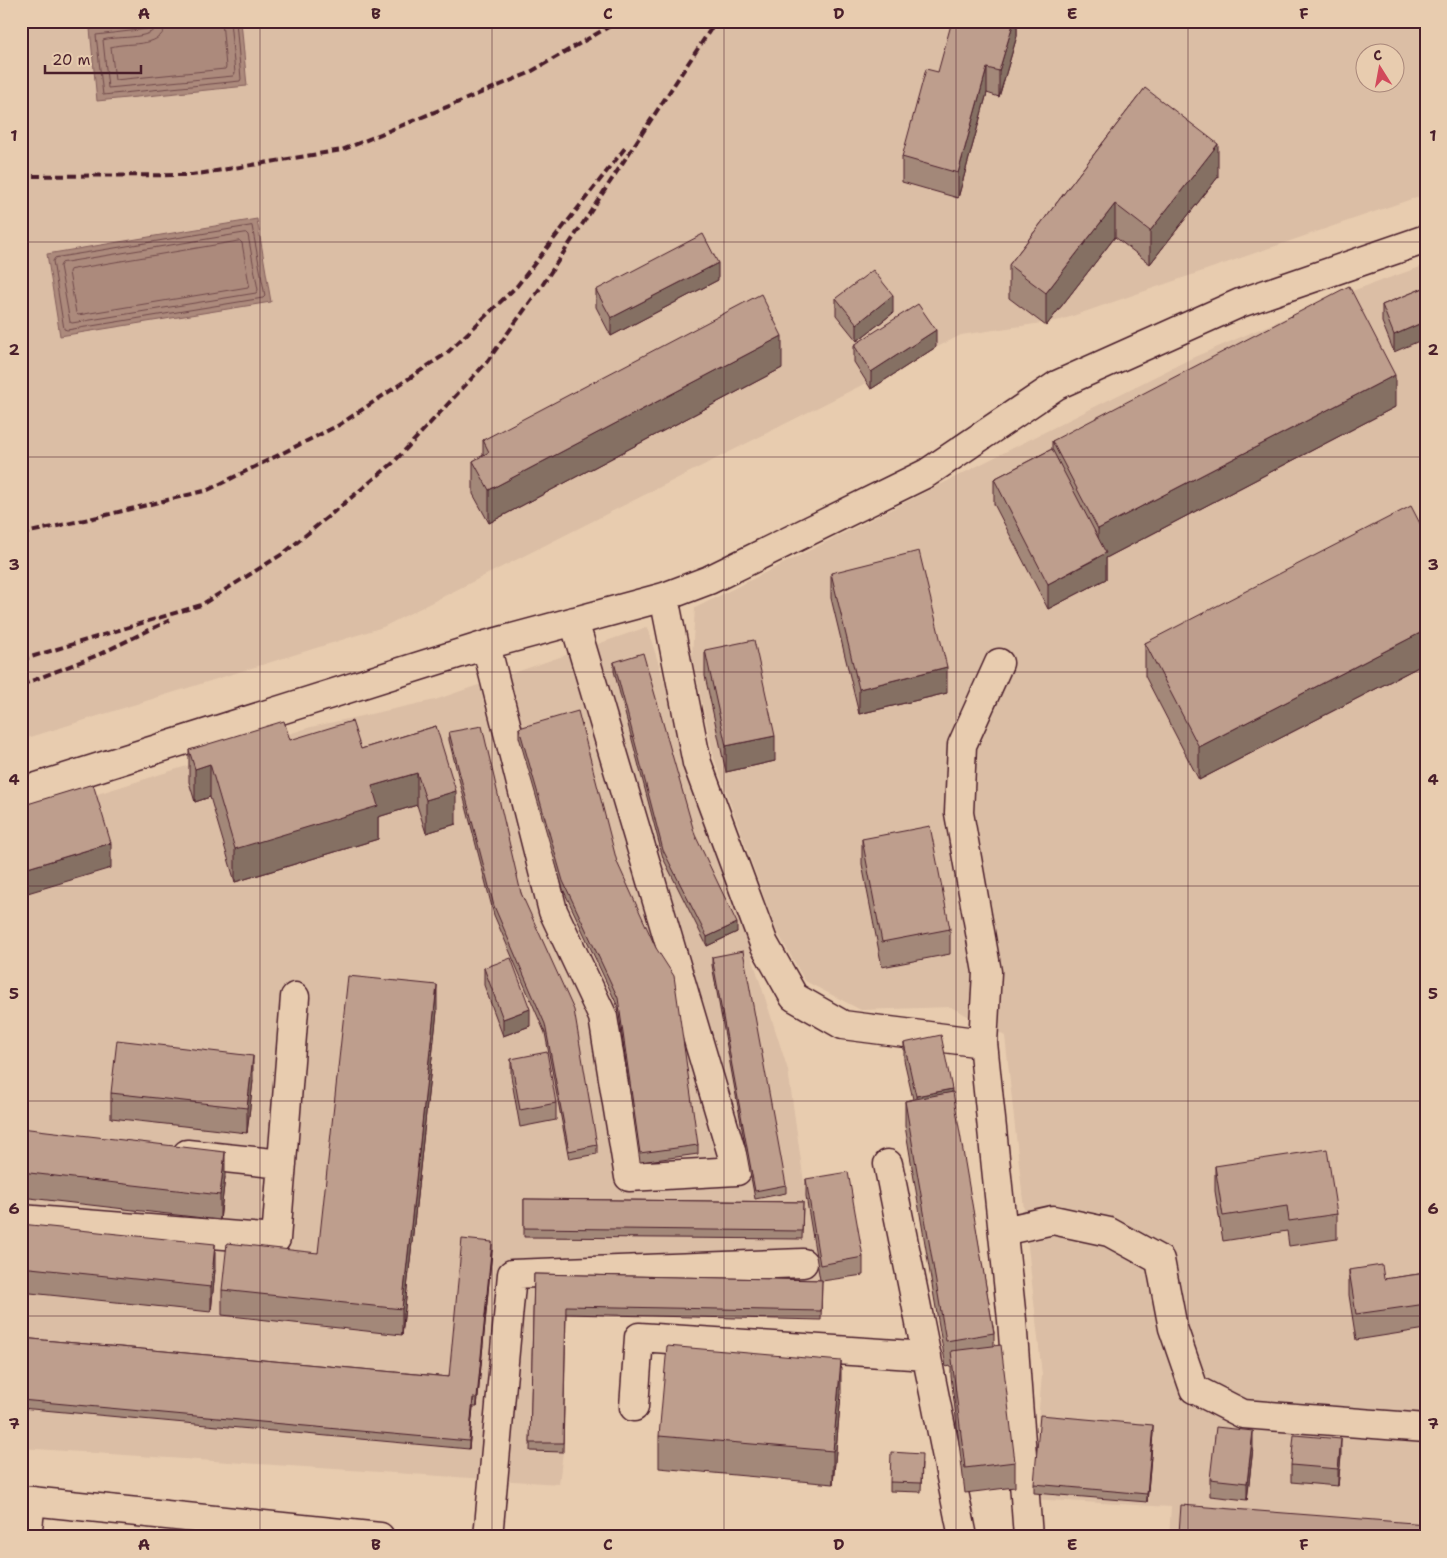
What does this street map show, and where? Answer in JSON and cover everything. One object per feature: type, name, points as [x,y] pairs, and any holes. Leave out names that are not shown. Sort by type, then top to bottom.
[{"type":"street","points":[[21,792],[486,645],[664,596],[709,580],[927,473],[1057,385],[1240,303],[1426,239]]},
{"type":"street","points":[[664,596],[697,763],[764,944],[794,997],[843,1025],[983,1043]]},
{"type":"street","points":[[486,645],[553,911],[603,1016],[629,1177],[737,1172],[574,621]]},
{"type":"street","points":[[999,663],[962,745],[959,813],[987,972],[983,1043],[1012,1320],[1028,1537]]},
{"type":"street","points":[[21,1219],[276,1239],[295,997]]},
{"type":"street","points":[[166,1152],[282,1164]]},
{"type":"street","points":[[888,1164],[964,1537]]},
{"type":"street","points":[[1003,1231],[1053,1220],[1109,1232],[1160,1260],[1173,1328],[1194,1389],[1243,1414],[1426,1428]]},
{"type":"street","points":[[488,1537],[512,1274],[803,1263]]},
{"type":"street","points":[[634,1407],[639,1337],[927,1356]]},
{"type":"street","points":[[27,1537],[26,1501],[380,1537]]},
{"type":"shaded area","points":[[21,21],[1426,21],[1426,194],[1061,320],[961,335],[383,627],[21,740]]},
{"type":"shaded area","points":[[1426,265],[1426,1537],[1169,1537],[1171,1507],[1031,1499],[1042,1375],[1005,1036],[951,1007],[861,1010],[805,981],[776,930],[714,758],[692,656],[695,608],[1192,358],[1332,298]]},
{"type":"shaded area","points":[[647,627],[788,1070],[806,1196],[822,1289],[821,1320],[566,1314],[563,1452],[559,1484],[21,1448],[21,818],[311,727],[435,700]]},
{"type":"water","points":[[171,21],[241,21],[247,86],[97,101],[90,29]]},
{"type":"water","points":[[257,219],[271,302],[60,336],[47,254]]},
{"type":"building","points":[[952,21],[1014,21],[999,71],[987,68],[958,173],[902,157],[926,69],[938,72]]},
{"type":"building","points":[[1145,88],[1218,144],[1150,231],[1115,204],[1046,293],[1009,265]]},
{"type":"building","points":[[703,234],[718,263],[611,318],[596,290]]},
{"type":"building","points":[[873,270],[893,295],[857,324],[836,298]]},
{"type":"building","points":[[1349,286],[1395,375],[1098,529],[1052,441]]},
{"type":"building","points":[[1426,287],[1426,321],[1394,335],[1382,305]]},
{"type":"building","points":[[761,294],[782,336],[489,490],[473,461],[489,452],[483,440]]},
{"type":"building","points":[[918,304],[936,330],[871,372],[854,345]]},
{"type":"building","points":[[1052,449],[1106,553],[1048,584],[994,479]]},
{"type":"building","points":[[1411,506],[1426,535],[1426,630],[1199,747],[1145,643]]},
{"type":"building","points":[[919,551],[947,667],[859,689],[831,573]]},
{"type":"building","points":[[754,640],[775,736],[726,746],[705,650]]},
{"type":"building","points":[[643,653],[695,835],[737,923],[707,937],[663,850],[614,662]]},
{"type":"building","points":[[578,711],[617,862],[656,948],[674,976],[698,1145],[640,1153],[618,998],[563,881],[519,728]]},
{"type":"building","points":[[284,721],[290,740],[352,721],[361,749],[436,726],[456,791],[426,800],[417,773],[372,786],[378,806],[235,849],[210,764],[195,769],[189,750]]},
{"type":"building","points":[[482,726],[521,893],[574,1010],[597,1145],[569,1151],[545,1024],[494,906],[449,732]]},
{"type":"building","points":[[93,784],[111,843],[21,870],[21,806]]},
{"type":"building","points":[[930,826],[950,929],[882,942],[862,839]]},
{"type":"building","points":[[743,951],[786,1185],[755,1191],[712,957]]},
{"type":"building","points":[[511,958],[530,1009],[503,1019],[484,968]]},
{"type":"building","points":[[348,976],[437,985],[402,1309],[222,1290],[227,1243],[318,1253]]},
{"type":"building","points":[[941,1035],[952,1089],[916,1096],[904,1043]]},
{"type":"building","points":[[117,1040],[253,1056],[247,1108],[111,1093]]},
{"type":"building","points":[[547,1052],[556,1103],[520,1110],[511,1059]]},
{"type":"building","points":[[953,1092],[994,1333],[946,1341],[905,1101]]},
{"type":"building","points":[[21,1128],[225,1152],[220,1195],[21,1172]]},
{"type":"building","points":[[1327,1149],[1337,1214],[1289,1221],[1287,1206],[1223,1216],[1215,1166]]},
{"type":"building","points":[[848,1172],[863,1257],[820,1265],[806,1179]]},
{"type":"building","points":[[524,1199],[803,1202],[802,1231],[524,1228]]},
{"type":"building","points":[[21,1224],[215,1244],[211,1287],[21,1267]]},
{"type":"building","points":[[462,1239],[492,1242],[477,1398],[473,1398],[469,1441],[21,1400],[21,1338],[449,1377]]},
{"type":"building","points":[[1382,1265],[1384,1279],[1426,1273],[1426,1304],[1356,1314],[1349,1270]]},
{"type":"building","points":[[534,1274],[822,1280],[821,1311],[566,1306],[563,1443],[530,1443]]},
{"type":"building","points":[[1001,1345],[1015,1462],[965,1468],[951,1351]]},
{"type":"building","points":[[667,1346],[841,1361],[833,1451],[659,1436]]},
{"type":"building","points":[[1040,1415],[1153,1425],[1147,1494],[1034,1484]]},
{"type":"building","points":[[1216,1427],[1253,1431],[1247,1483],[1210,1479]]},
{"type":"building","points":[[1294,1435],[1341,1439],[1338,1469],[1291,1465]]},
{"type":"building","points":[[891,1452],[922,1454],[921,1483],[890,1482]]},
{"type":"building","points":[[1181,1505],[1426,1524],[1426,1537],[1232,1537],[1179,1533]]},
{"type":"railway","points":[[21,176],[192,175],[342,150],[527,74],[619,21]]},
{"type":"railway","points":[[21,660],[201,605],[284,553],[393,463],[486,363],[541,287],[716,21]]},
{"type":"railway","points":[[21,534],[208,490],[339,425],[447,353],[517,286],[625,148]]},
{"type":"railway","points":[[21,685],[98,655],[170,620]]}]
